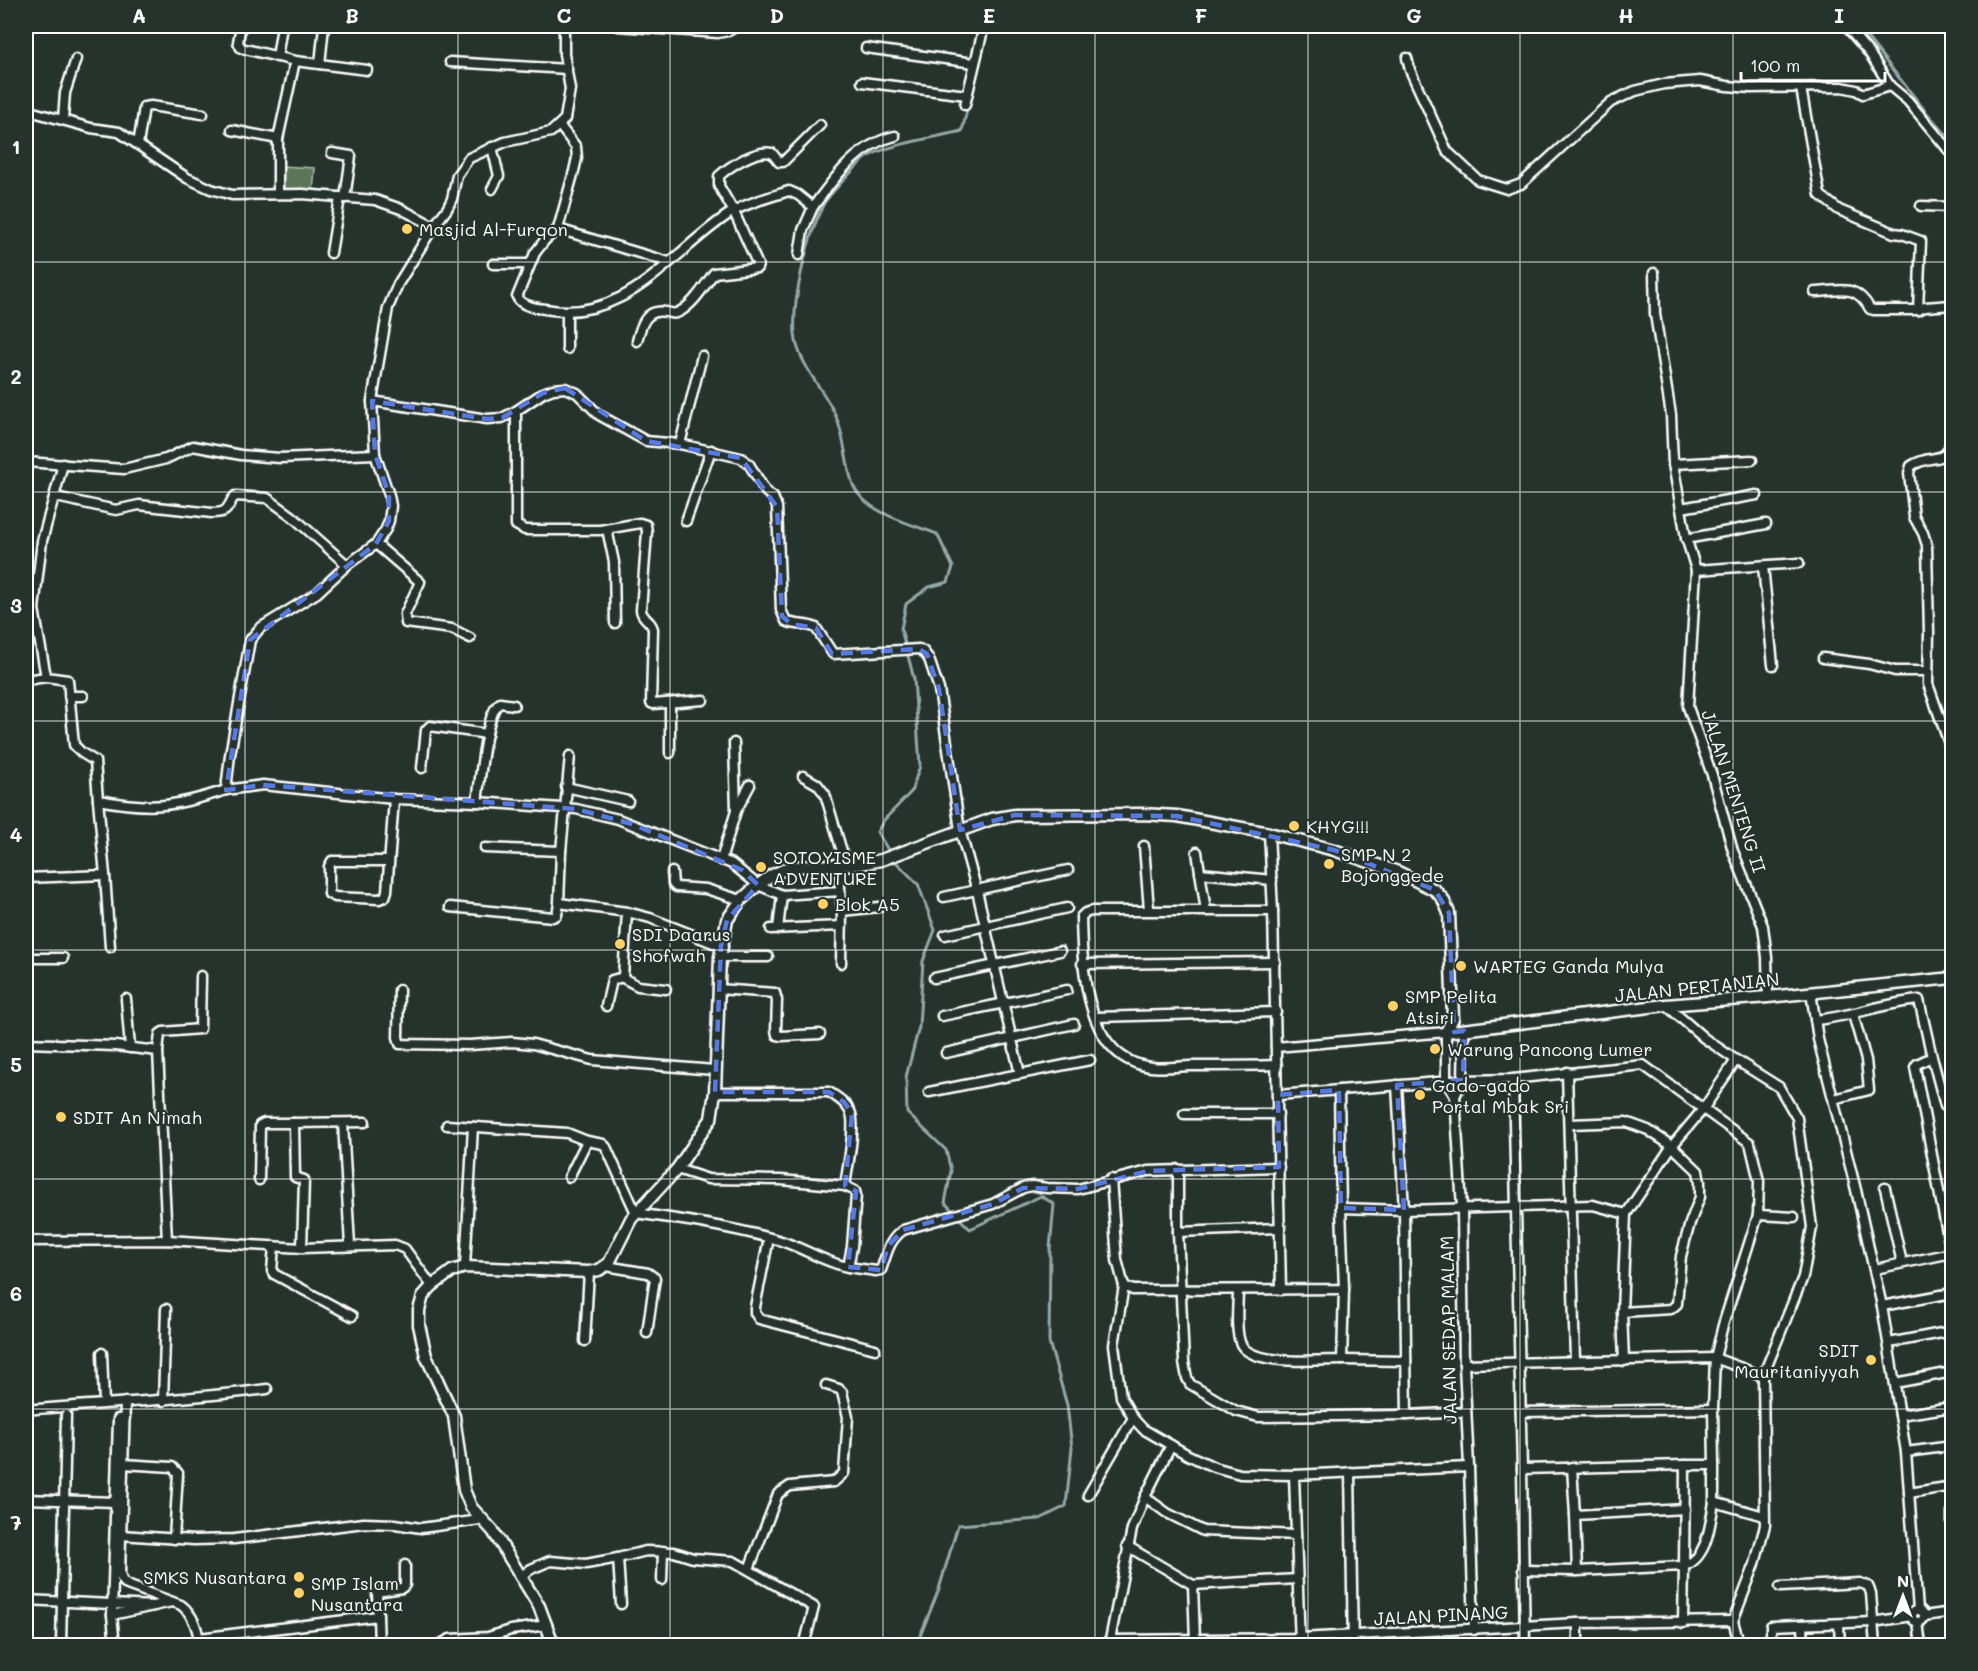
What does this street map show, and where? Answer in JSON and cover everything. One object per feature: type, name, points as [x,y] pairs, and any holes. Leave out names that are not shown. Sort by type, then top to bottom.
[{"type":"street","points":[[241,26],[238,42],[240,48],[295,61],[367,70]]},
{"type":"street","points":[[277,57],[282,26]]},
{"type":"street","points":[[320,63],[324,26]]},
{"type":"street","points":[[226,790],[231,745],[250,640],[260,628],[317,593],[347,565],[376,544],[390,521],[390,495],[375,454],[372,400],[388,308],[398,284],[452,199],[457,175],[462,166],[478,153],[505,142],[542,135],[560,126],[565,119],[569,100],[564,26]]},
{"type":"street","points":[[618,26],[718,33],[737,26]]},
{"type":"street","points":[[965,105],[984,26],[970,26]]},
{"type":"street","points":[[1846,26],[1870,54],[1890,86],[1908,101],[1953,154]]},
{"type":"street","points":[[1948,26],[1953,45]]},
{"type":"street","points":[[866,48],[975,63]]},
{"type":"street","points":[[1407,58],[1410,70],[1447,150],[1478,180],[1508,189],[1521,184],[1611,102],[1635,91],[1664,84],[1700,81],[1727,86],[1842,87],[1863,94],[1890,86]]},
{"type":"street","points":[[63,119],[65,93],[76,59]]},
{"type":"street","points":[[278,194],[278,139],[295,61]]},
{"type":"street","points":[[450,62],[567,69]]},
{"type":"street","points":[[862,82],[967,95]]},
{"type":"street","points":[[1801,88],[1820,195],[1839,210],[1894,233],[1920,241],[1918,310]]},
{"type":"street","points":[[138,145],[144,107],[151,106],[203,114]]},
{"type":"street","points":[[26,110],[91,128],[119,132],[187,178],[211,189],[232,195],[317,195],[375,200],[390,204],[434,226]]},
{"type":"street","points":[[637,341],[643,321],[649,315],[661,311],[678,313],[687,307],[714,273],[757,268],[758,265],[734,212],[719,186],[718,177],[733,164],[763,152],[772,153],[779,162],[783,162],[820,125]]},
{"type":"street","points":[[560,126],[577,152],[574,171],[558,229],[540,245],[529,264],[518,292],[519,301],[537,308],[567,312],[591,310],[612,303],[638,287],[682,250],[734,212],[789,191],[813,207]]},
{"type":"street","points":[[232,130],[278,139]]},
{"type":"street","points":[[799,255],[802,230],[813,207],[837,175],[859,153],[877,141],[895,136]]},
{"type":"street","points":[[492,147],[499,176],[492,189]]},
{"type":"street","points":[[331,254],[351,156],[332,153]]},
{"type":"street","points":[[1921,206],[1953,207]]},
{"type":"street","points":[[558,229],[669,262]]},
{"type":"street","points":[[493,264],[529,264]]},
{"type":"street","name":"JALAN MENTENG II","points":[[1654,273],[1655,315],[1671,415],[1673,464],[1686,539],[1696,570],[1689,707],[1712,775],[1733,851],[1763,926],[1767,957],[1768,997]]},
{"type":"street","points":[[1815,291],[1849,289],[1864,298],[1871,310],[1918,310],[1925,307],[1953,305]]},
{"type":"street","points":[[567,312],[567,349]]},
{"type":"street","points":[[680,444],[702,356]]},
{"type":"street","points":[[372,400],[487,419],[502,418],[543,393],[565,388],[577,393],[599,415],[638,438],[711,450],[746,461],[766,492],[776,502],[781,610],[786,621],[816,628],[833,654],[919,649],[929,659],[939,689],[960,830],[978,891],[1020,1074]]},
{"type":"street","points":[[516,411],[516,525],[525,530],[607,529],[640,523],[647,527],[640,610],[653,628],[651,703],[670,704],[703,700]]},
{"type":"street","points":[[1953,427],[1951,445],[1945,455],[1915,463],[1910,469],[1914,517],[1927,545],[1928,684],[1953,752]]},
{"type":"street","points":[[26,462],[124,469],[166,459],[186,448],[200,446],[240,455],[280,458],[375,454]]},
{"type":"street","points":[[686,521],[711,450]]},
{"type":"street","points":[[1673,464],[1752,460]]},
{"type":"street","points":[[46,677],[30,608],[42,541],[56,497],[63,464]]},
{"type":"street","points":[[1681,508],[1757,495]]},
{"type":"street","points":[[56,497],[116,510],[139,505],[212,513],[228,509],[235,496],[267,498],[292,516],[347,565]]},
{"type":"street","points":[[1686,539],[1766,524]]},
{"type":"street","points":[[607,529],[614,552],[615,623]]},
{"type":"street","points":[[376,544],[420,582],[405,614],[406,623],[452,629],[470,638]]},
{"type":"street","points":[[1696,570],[1799,563]]},
{"type":"street","points":[[1762,566],[1773,665]]},
{"type":"street","points":[[1823,658],[1869,664],[1895,671],[1928,671]]},
{"type":"street","points":[[26,680],[46,677],[67,679],[74,745],[95,761],[110,947]]},
{"type":"street","points":[[69,696],[83,696]]},
{"type":"street","points":[[477,802],[487,734],[497,704],[514,705]]},
{"type":"street","points":[[670,704],[670,753]]},
{"type":"street","points":[[422,768],[426,730],[430,726],[487,734]]},
{"type":"street","points":[[734,743],[736,811]]},
{"type":"street","points":[[450,907],[553,917],[557,915],[570,756]]},
{"type":"street","points":[[803,776],[817,784],[825,794],[843,869],[840,891],[841,963]]},
{"type":"street","points":[[98,800],[132,806],[158,807],[189,802],[226,790],[263,785],[394,799],[564,808],[618,819],[721,860],[741,870],[758,885],[782,895],[840,891]]},
{"type":"street","points":[[721,860],[736,811],[750,785]]},
{"type":"street","points":[[566,787],[628,801]]},
{"type":"street","points":[[390,861],[332,861],[329,866],[329,894],[334,897],[383,899],[387,894],[390,861],[394,799]]},
{"type":"street","points":[[606,1266],[636,1213],[677,1169],[711,1119],[715,1092],[714,1070],[721,946],[727,920],[741,900],[772,875],[790,867],[843,869],[881,860],[992,819],[1015,814],[1177,816],[1269,833],[1334,850],[1398,872],[1435,890],[1443,899],[1449,913],[1453,1018],[1446,1032],[1446,1082],[1455,1096]]},
{"type":"street","points":[[1269,833],[1275,962],[1281,1290]]},
{"type":"street","points":[[1144,846],[1149,910]]},
{"type":"street","points":[[485,848],[561,851]]},
{"type":"street","points":[[1197,852],[1206,911]]},
{"type":"street","points":[[944,897],[1068,870]]},
{"type":"street","points":[[672,872],[673,884],[676,887],[706,889],[741,900]]},
{"type":"street","points":[[1200,873],[1272,880]]},
{"type":"street","points":[[26,878],[105,875]]},
{"type":"street","points":[[782,895],[775,929],[842,926]]},
{"type":"street","points":[[559,903],[627,912],[650,918],[721,946]]},
{"type":"street","points":[[842,911],[879,907]]},
{"type":"street","points":[[945,935],[1067,908]]},
{"type":"street","points":[[1273,911],[1092,911],[1081,917],[1082,964],[1086,990],[1096,1017],[1110,1044],[1134,1063],[1155,1067],[1277,1065]]},
{"type":"street","points":[[623,978],[627,912]]},
{"type":"street","points":[[934,978],[1060,951]]},
{"type":"street","points":[[720,957],[768,957]]},
{"type":"street","points":[[26,958],[63,958]]},
{"type":"street","points":[[1082,964],[1275,962]]},
{"type":"street","points":[[167,1240],[158,1051],[160,1034],[200,1029],[201,976]]},
{"type":"street","points":[[606,1006],[612,980],[623,978],[638,986],[666,989]]},
{"type":"street","name":"JALAN PERTANIAN","points":[[1446,1032],[1666,1005],[1953,978]]},
{"type":"street","points":[[718,989],[775,993],[777,1035],[820,1034]]},
{"type":"street","points":[[399,990],[398,1037],[400,1044],[470,1045],[512,1042],[533,1044],[592,1060],[714,1070]]},
{"type":"street","points":[[942,1016],[1067,990]]},
{"type":"street","points":[[1811,992],[1833,1100],[1875,1269],[1889,1343],[1906,1452],[1921,1646]]},
{"type":"street","points":[[126,999],[130,1048]]},
{"type":"street","points":[[1815,1020],[1919,1000],[1945,1106]]},
{"type":"street","points":[[1666,1005],[1704,1038],[1779,1087],[1797,1118],[1812,1227],[1803,1277],[1763,1376],[1765,1525],[1755,1564],[1733,1621],[1740,1646]]},
{"type":"street","points":[[1096,1017],[1276,1012]]},
{"type":"street","points":[[1833,1100],[1869,1090],[1866,1060],[1854,1014]]},
{"type":"street","points":[[1453,1018],[1464,1031],[1463,1080],[1455,1096]]},
{"type":"street","points":[[946,1053],[1012,1040],[1074,1024]]},
{"type":"street","points":[[1276,1047],[1446,1032]]},
{"type":"street","points":[[26,1043],[158,1051]]},
{"type":"street","points":[[1875,1269],[1952,1253],[1949,1220],[1915,1067],[1932,1057]]},
{"type":"street","points":[[928,1092],[1090,1060]]},
{"type":"street","points":[[1624,1361],[1622,1312],[1626,1214],[1672,1146],[1704,1108],[1736,1060]]},
{"type":"street","points":[[1278,1095],[1513,1078],[1643,1065],[1750,1143],[1759,1182],[1758,1215],[1723,1324],[1715,1358],[1714,1502],[1708,1533],[1699,1557],[1684,1566],[1577,1571],[1523,1570]]},
{"type":"street","points":[[1567,1072],[1575,1362]]},
{"type":"street","points":[[1513,1078],[1525,1646]]},
{"type":"street","points":[[1397,1086],[1404,1210],[1407,1415]]},
{"type":"street","points":[[1340,1090],[1344,1289],[1342,1360]]},
{"type":"street","points":[[715,1092],[829,1092],[844,1102],[852,1114],[852,1135],[844,1186]]},
{"type":"street","name":"JALAN SEDAP MALAM","points":[[1455,1096],[1462,1208],[1464,1364],[1474,1630]]},
{"type":"street","points":[[1185,1114],[1278,1114]]},
{"type":"street","points":[[259,1180],[260,1125],[264,1123],[365,1122]]},
{"type":"street","points":[[1570,1124],[1626,1122],[1648,1130],[1672,1146],[1698,1171],[1700,1197],[1690,1222],[1681,1256],[1677,1304],[1671,1309],[1622,1312]]},
{"type":"street","points":[[294,1123],[295,1177],[304,1180],[303,1248]]},
{"type":"street","points":[[343,1123],[350,1246]]},
{"type":"street","points":[[447,1125],[567,1133],[587,1141],[603,1144],[636,1213]]},
{"type":"street","points":[[465,1267],[472,1127]]},
{"type":"street","points":[[569,1177],[587,1141]]},
{"type":"street","points":[[636,1213],[713,1224],[781,1241],[836,1265],[876,1271],[881,1270],[888,1246],[894,1236],[903,1230],[968,1213],[993,1204],[1023,1188],[1032,1186],[1078,1189],[1148,1171],[1279,1167]]},
{"type":"street","points":[[677,1169],[708,1179],[781,1180],[844,1186],[855,1191],[852,1247],[848,1267]]},
{"type":"street","points":[[1178,1169],[1178,1232],[1184,1362],[1190,1384],[1236,1411],[1258,1417],[1466,1412]]},
{"type":"street","points":[[1111,1179],[1117,1260],[1124,1286],[1114,1346],[1121,1397],[1133,1418],[1143,1429],[1214,1467],[1240,1474],[1294,1475],[1469,1467]]},
{"type":"street","points":[[1885,1188],[1902,1263]]},
{"type":"street","points":[[1341,1208],[1404,1210],[1570,1204],[1593,1205],[1626,1214]]},
{"type":"street","points":[[1758,1215],[1794,1217]]},
{"type":"street","points":[[1178,1232],[1281,1228]]},
{"type":"street","points":[[769,1238],[754,1313],[759,1319],[875,1349]]},
{"type":"street","points":[[26,1241],[167,1240],[303,1248],[400,1245],[405,1248],[432,1286]]},
{"type":"street","points":[[274,1245],[272,1271],[274,1274],[352,1316]]},
{"type":"street","points":[[554,1646],[539,1606],[493,1531],[480,1520],[471,1507],[464,1490],[454,1416],[426,1356],[419,1324],[419,1310],[423,1296],[452,1271],[465,1267],[589,1272],[606,1266],[648,1273],[655,1278],[647,1333]]},
{"type":"street","points":[[585,1341],[589,1272]]},
{"type":"street","points":[[1124,1286],[1133,1290],[1344,1289]]},
{"type":"street","points":[[1238,1290],[1240,1343],[1249,1354],[1269,1359],[1406,1361]]},
{"type":"street","points":[[1882,1306],[1953,1293]]},
{"type":"street","points":[[163,1401],[166,1309]]},
{"type":"street","points":[[1889,1343],[1953,1330]]},
{"type":"street","points":[[102,1353],[104,1403]]},
{"type":"street","points":[[1464,1364],[1715,1358],[1763,1376]]},
{"type":"street","points":[[1895,1383],[1953,1372]]},
{"type":"street","points":[[749,1569],[778,1494],[790,1486],[834,1482],[844,1473],[848,1417],[842,1392],[826,1385]]},
{"type":"street","points":[[26,1410],[104,1403],[163,1401],[267,1389]]},
{"type":"street","points":[[125,1402],[120,1574],[122,1580],[133,1588],[187,1610],[199,1642],[378,1616]]},
{"type":"street","points":[[1900,1415],[1953,1407]]},
{"type":"street","points":[[1521,1412],[1713,1410]]},
{"type":"street","points":[[61,1646],[66,1415]]},
{"type":"street","points":[[115,1646],[112,1616],[118,1419],[125,1418]]},
{"type":"street","points":[[1088,1495],[1133,1418]]},
{"type":"street","points":[[1110,1643],[1132,1529],[1171,1445]]},
{"type":"street","points":[[1906,1452],[1953,1446]]},
{"type":"street","points":[[123,1464],[172,1467],[178,1473],[174,1539]]},
{"type":"street","points":[[1683,1623],[1685,1465]]},
{"type":"street","points":[[1522,1469],[1714,1465]]},
{"type":"street","points":[[1572,1467],[1577,1571]]},
{"type":"street","points":[[1350,1472],[1355,1639]]},
{"type":"street","points":[[1294,1475],[1300,1642]]},
{"type":"street","points":[[1909,1492],[1953,1486]]},
{"type":"street","points":[[1145,1497],[1167,1513],[1203,1531],[1296,1535]]},
{"type":"street","points":[[26,1499],[115,1502]]},
{"type":"street","points":[[1714,1502],[1764,1516]]},
{"type":"street","points":[[1575,1515],[1685,1509]]},
{"type":"street","points":[[1953,1513],[1953,1524]]},
{"type":"street","points":[[121,1534],[174,1539],[234,1539],[364,1523],[421,1528],[480,1520]]},
{"type":"street","points":[[1127,1546],[1193,1585],[1297,1579]]},
{"type":"street","points":[[520,1577],[531,1569],[550,1562],[586,1563],[646,1551],[674,1552],[693,1558],[733,1561],[814,1607],[804,1646]]},
{"type":"street","points":[[662,1580],[663,1551]]},
{"type":"street","points":[[618,1558],[621,1604]]},
{"type":"street","points":[[380,1646],[377,1591],[402,1588],[405,1585],[405,1565]]},
{"type":"street","points":[[1780,1587],[1860,1583],[1868,1586],[1875,1646]]},
{"type":"street","points":[[1193,1585],[1195,1640]]},
{"type":"street","points":[[26,1600],[153,1606]]},
{"type":"street","points":[[112,1616],[172,1602]]},
{"type":"street","points":[[1771,1646],[1771,1626],[1873,1622],[1953,1612]]},
{"type":"street","points":[[1525,1627],[1578,1623],[1733,1621]]},
{"type":"street","points":[[1578,1623],[1578,1646]]},
{"type":"street","points":[[1839,1624],[1840,1646]]},
{"type":"street","points":[[437,1646],[450,1639],[488,1641],[511,1630],[547,1625]]},
{"type":"street","points":[[1803,1625],[1804,1646]]},
{"type":"street","name":"JALAN PINANG","points":[[1110,1643],[1195,1640],[1300,1642],[1525,1627]]},
{"type":"highlighted area","points":[[565,388],[646,441],[741,458],[777,507],[782,616],[791,624],[816,628],[832,654],[919,649],[927,654],[939,689],[960,830],[1015,815],[1177,816],[1334,850],[1435,890],[1449,913],[1454,1032],[1464,1031],[1463,1080],[1397,1085],[1404,1210],[1341,1208],[1339,1090],[1278,1095],[1279,1167],[1148,1171],[1078,1189],[1023,1188],[993,1204],[903,1230],[888,1246],[881,1270],[848,1267],[856,1191],[845,1186],[852,1114],[844,1102],[829,1092],[715,1092],[721,946],[727,920],[758,885],[742,870],[632,824],[576,809],[263,785],[226,790],[250,640],[376,544],[389,521],[389,495],[375,454],[372,401],[487,419],[502,418],[543,393]]},
{"type":"green space","points":[[281,166],[315,168],[313,193],[281,192]]},
{"type":"waterway","points":[[1858,26],[1952,141]]},
{"type":"waterway","points":[[890,853],[877,832],[884,820],[911,792],[920,766],[914,679],[901,629],[906,604],[929,587],[948,582],[953,567],[937,534],[878,510],[867,503],[853,485],[835,414],[799,351],[795,337],[796,299],[805,257],[817,219],[823,205],[836,188],[874,153],[898,145],[962,131],[968,106]]},
{"type":"waterway","points":[[893,859],[918,884],[935,930],[923,961],[919,1027],[906,1077],[907,1113],[946,1150],[951,1171],[945,1203],[954,1212]]},
{"type":"waterway","points":[[916,1646],[939,1589],[958,1525],[1040,1519],[1066,1506],[1072,1448],[1067,1405],[1049,1342],[1050,1249],[1054,1204],[1041,1196],[970,1229],[958,1217]]},
{"type":"place","name":"Masjid Al-Furqon","points":[[407,229]]},
{"type":"place","name":"KHYG!!!","points":[[1294,826]]},
{"type":"place","name":"SMP N 2 Bojonggede","points":[[1329,864]]},
{"type":"place","name":"SOTOYISME ADVENTURE","points":[[761,867]]},
{"type":"place","name":"Blok A5","points":[[823,904]]},
{"type":"place","name":"SDI Daarus Shofwah","points":[[620,944]]},
{"type":"place","name":"WARTEG Ganda Mulya","points":[[1461,966]]},
{"type":"place","name":"SMP Pelita Atsiri","points":[[1393,1006]]},
{"type":"place","name":"Warung Pancong Lumer","points":[[1435,1049]]},
{"type":"place","name":"Gado-gado Portal Mbak Sri","points":[[1420,1095]]},
{"type":"place","name":"SDIT An Nimah","points":[[61,1117]]},
{"type":"place","name":"SDIT Mauritaniyyah","points":[[1871,1360]]},
{"type":"place","name":"SMKS Nusantara","points":[[299,1577]]},
{"type":"place","name":"SMP Islam Nusantara","points":[[299,1593]]}]
